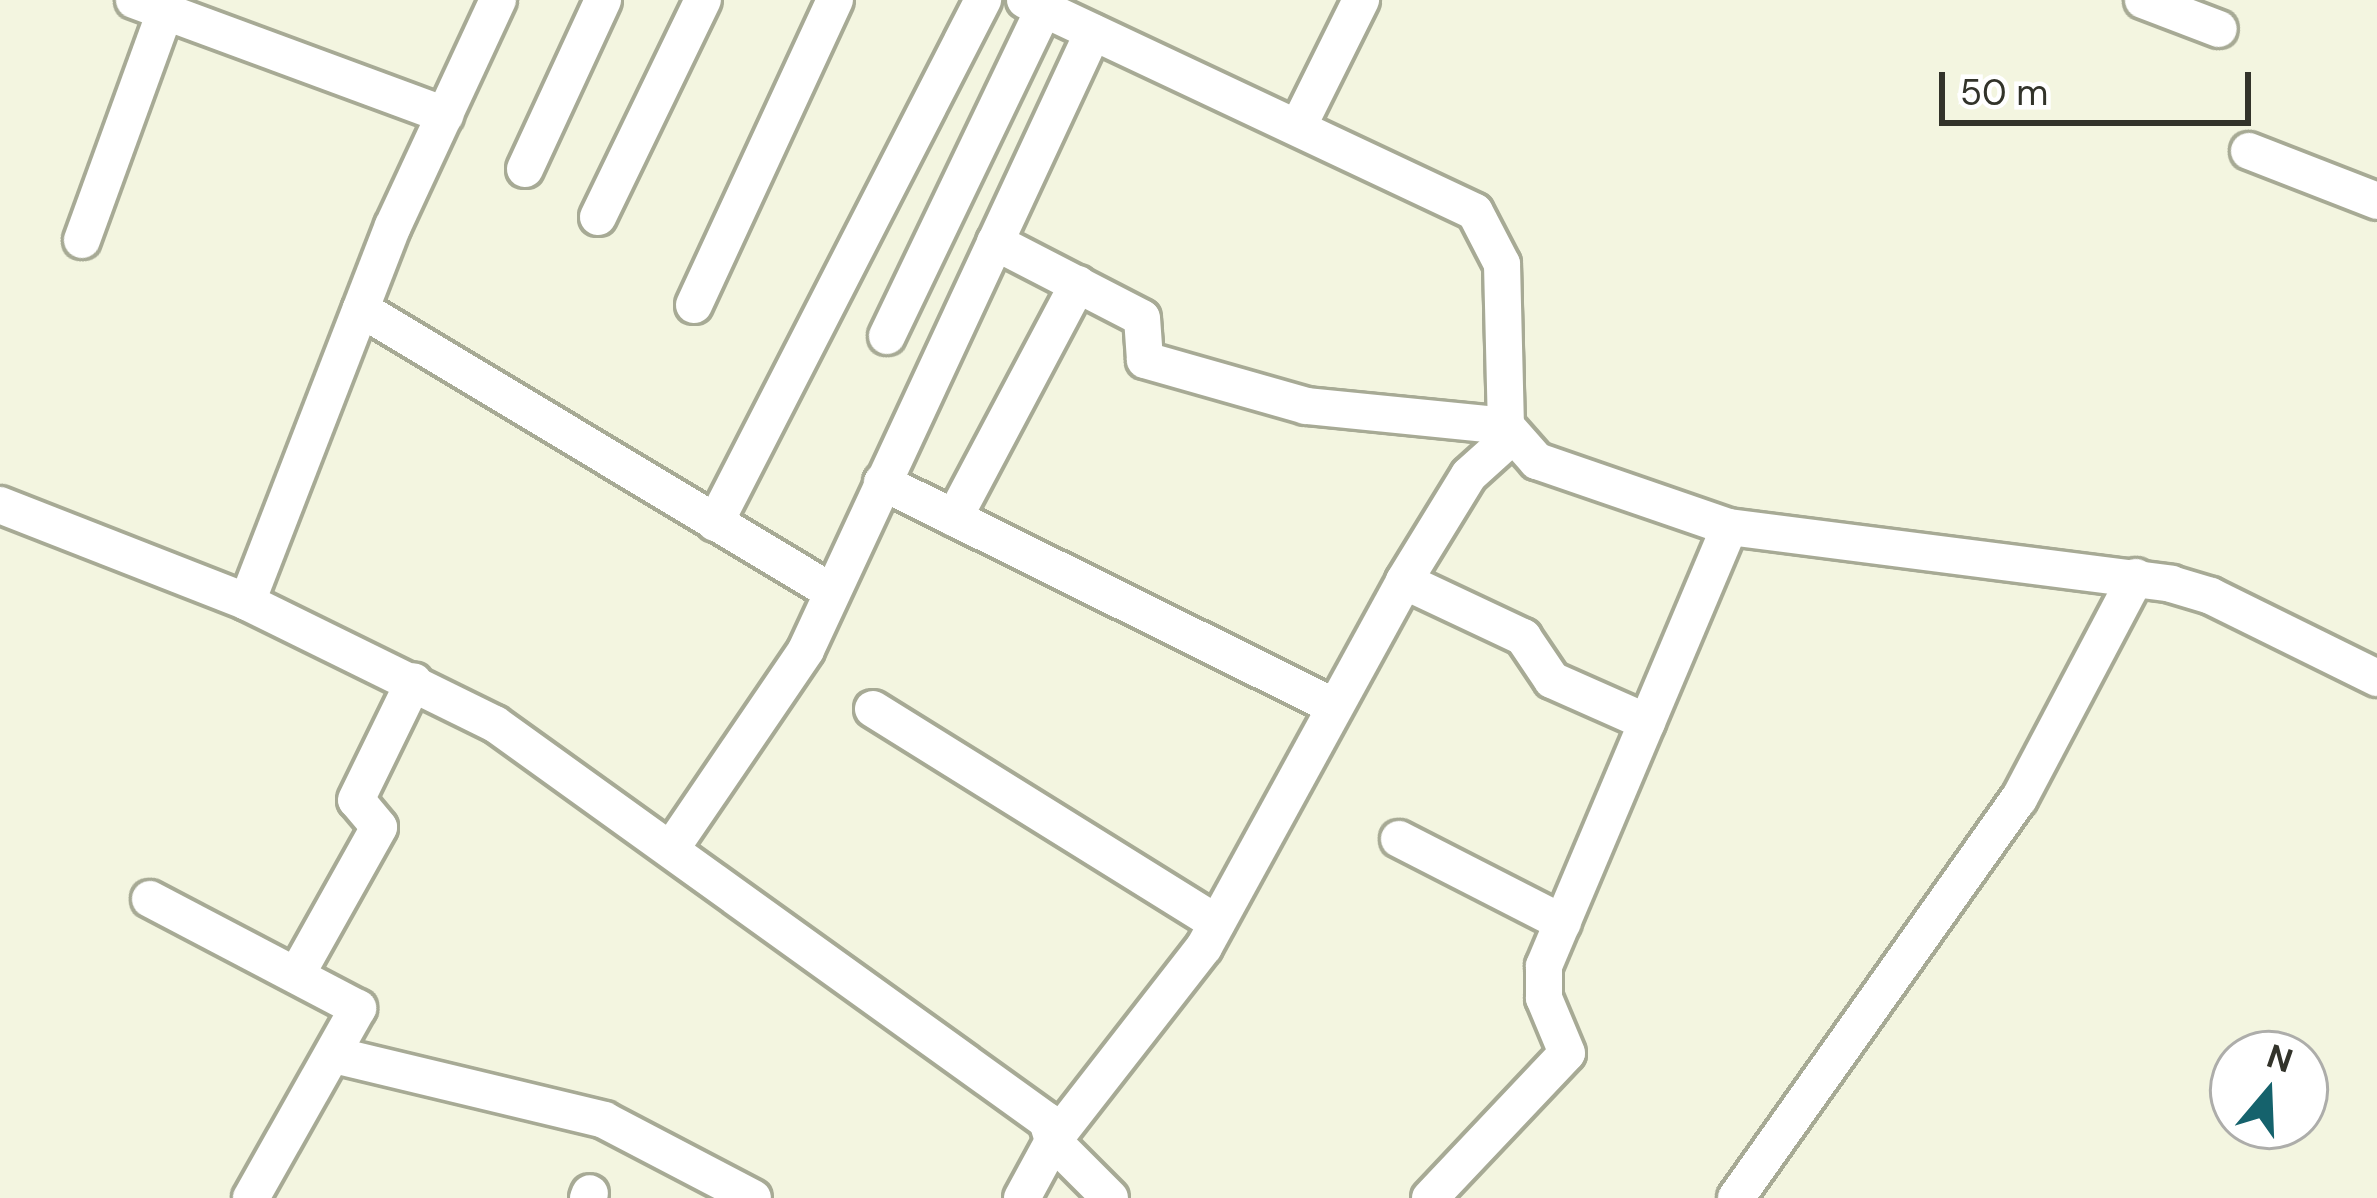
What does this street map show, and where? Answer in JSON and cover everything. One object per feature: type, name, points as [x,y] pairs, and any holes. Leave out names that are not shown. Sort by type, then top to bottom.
[{"type":"street","points":[[247,602],[361,309],[498,0]]},
{"type":"street","points":[[525,169],[603,0]]},
{"type":"street","points":[[598,217],[703,0]]},
{"type":"street","points":[[694,304],[836,0]]},
{"type":"street","points":[[715,523],[983,0]]},
{"type":"street","points":[[1298,127],[1361,0]]},
{"type":"street","points":[[2143,0],[2219,29]]},
{"type":"street","points":[[887,336],[1034,4],[1463,203],[1489,227],[1502,264],[1508,432],[1469,475],[1330,704],[1187,973],[1053,1142],[1022,1198]]},
{"type":"street","points":[[82,240],[149,6],[446,115]]},
{"type":"street","points":[[671,849],[796,666],[1093,32]]},
{"type":"street","points":[[2249,151],[2377,201]]},
{"type":"street","points":[[994,242],[1148,324],[1144,360],[1306,406],[1508,432],[1537,461],[1729,527],[1868,551],[2136,577],[2211,596],[2377,679]]},
{"type":"street","points":[[954,518],[1078,284]]},
{"type":"street","points":[[361,309],[832,592]]},
{"type":"street","points":[[882,482],[1330,704]]},
{"type":"street","points":[[0,505],[247,602],[414,680],[494,724],[1047,1121],[1053,1142],[1110,1198]]},
{"type":"street","points":[[1430,1198],[1567,1053],[1540,981],[1729,527]]},
{"type":"street","points":[[1736,1198],[2019,800],[2136,577]]},
{"type":"street","points":[[1404,581],[1523,638],[1552,680],[1647,722]]},
{"type":"street","points":[[298,974],[379,827],[356,800],[414,680]]},
{"type":"street","points":[[873,709],[1217,922]]},
{"type":"street","points":[[1399,839],[1562,923]]},
{"type":"street","points":[[149,899],[358,1008],[251,1198]]},
{"type":"street","points":[[334,1055],[604,1120],[753,1198]]}]
